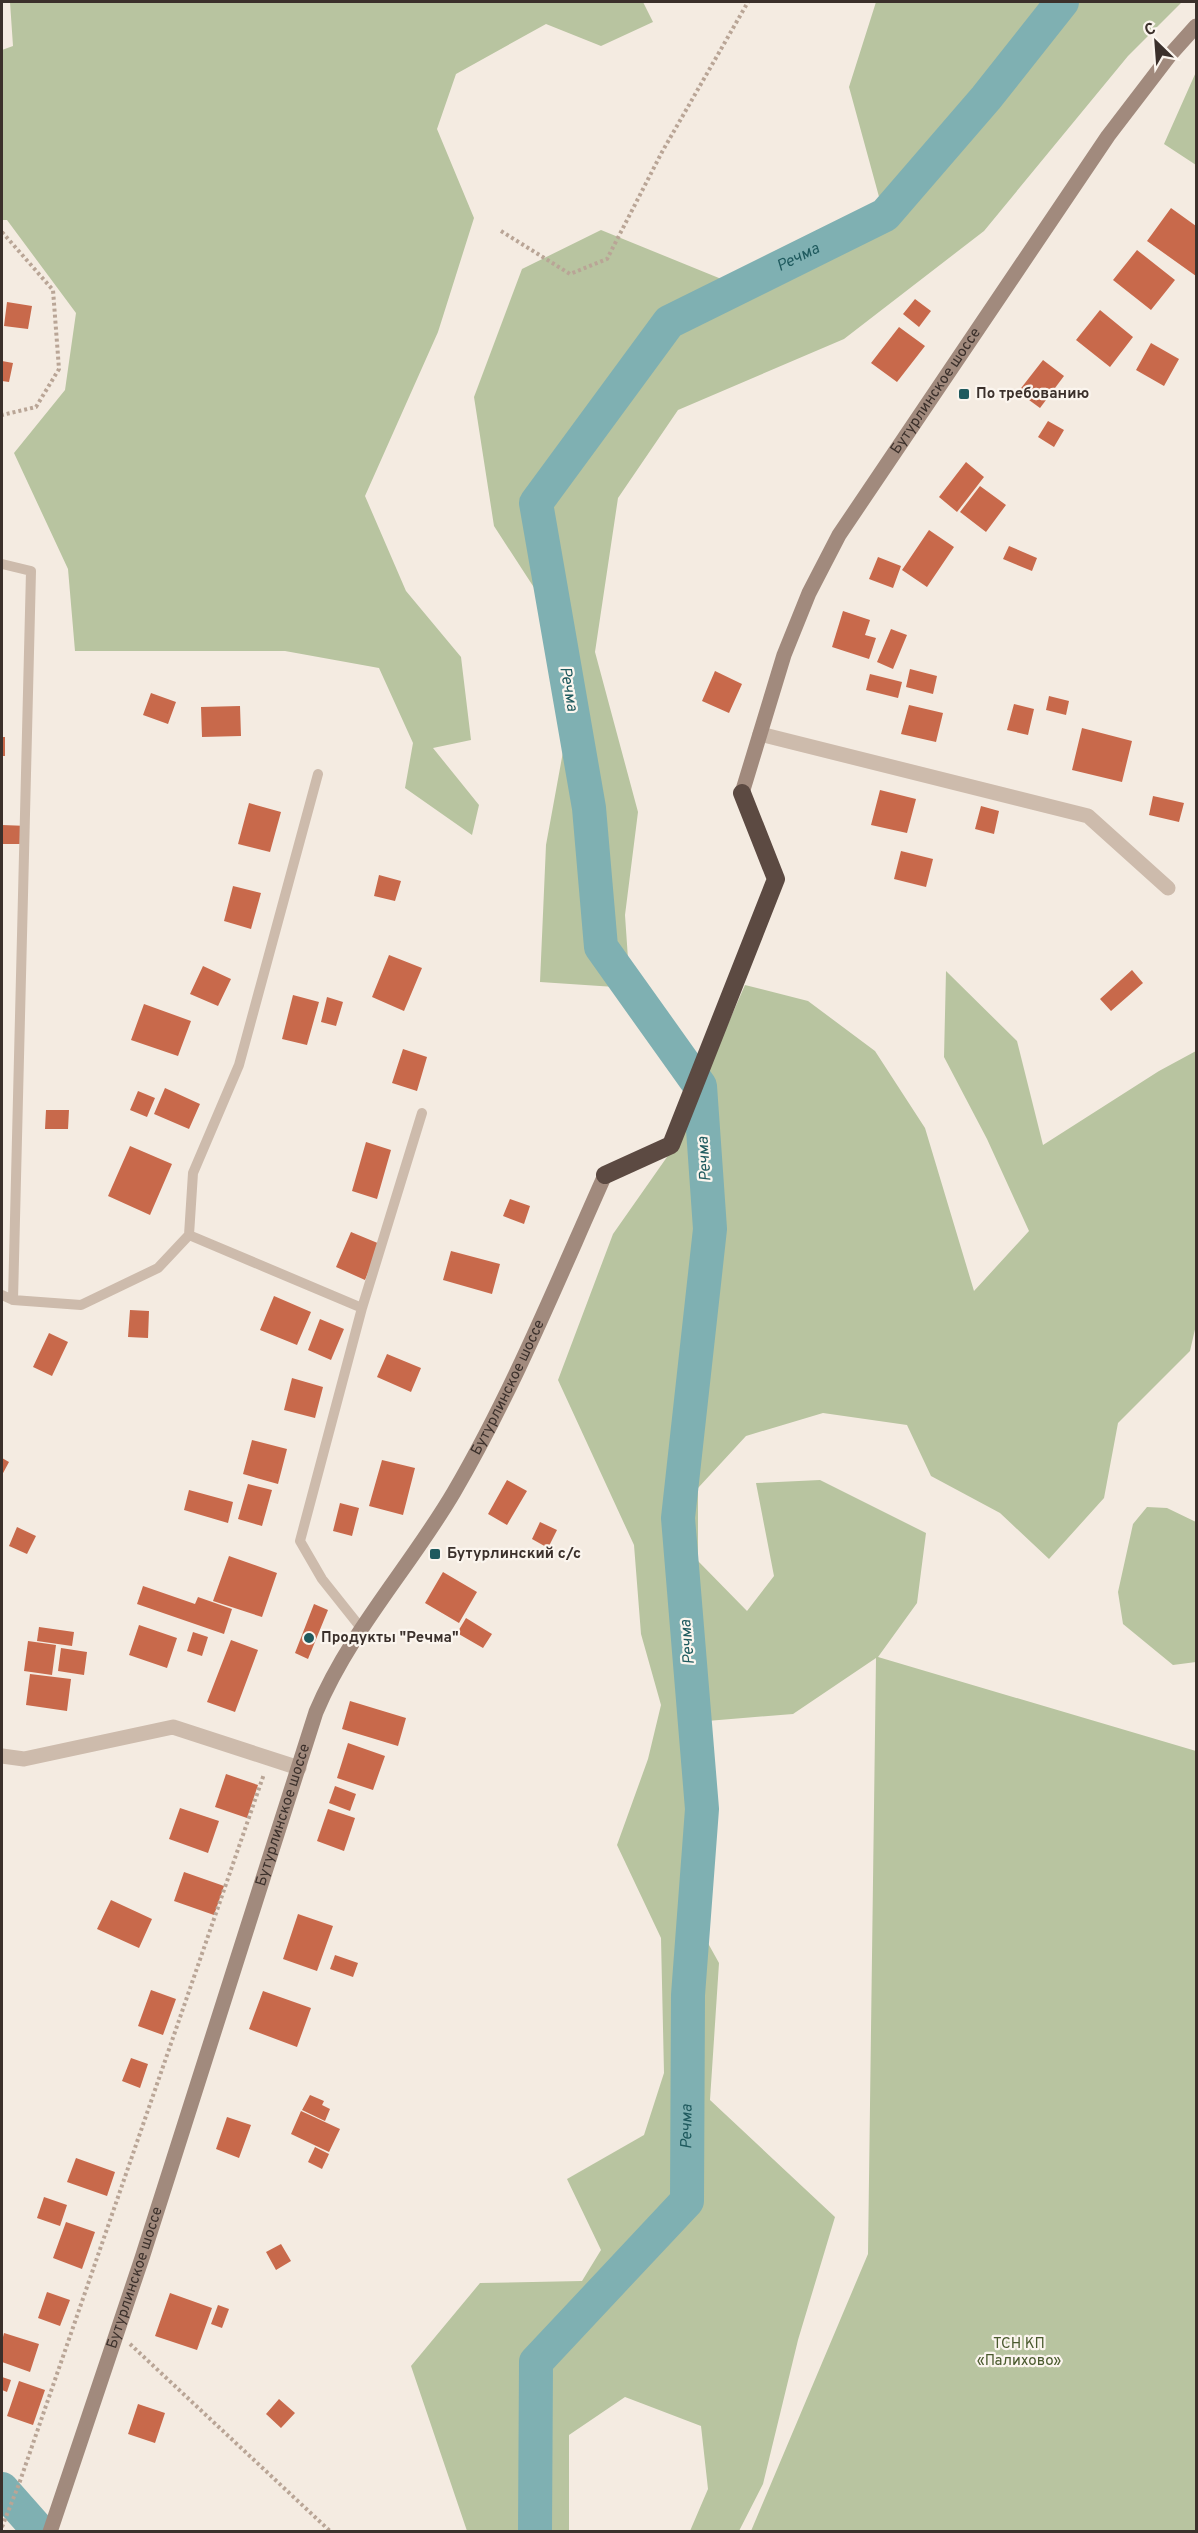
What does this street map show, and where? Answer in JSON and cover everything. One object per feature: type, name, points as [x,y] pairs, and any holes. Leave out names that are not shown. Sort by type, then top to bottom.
[{"type":"highway","points":[[605,1175],[670,1145],[776,879],[742,793]]},
{"type":"main road","name":"Бутурлинское шоссе","points":[[742,793],[784,656],[808,593],[839,535],[1108,136],[1170,55],[1197,26]]},
{"type":"main road","name":"Бутурлинское шоссе","points":[[50,2532],[324,1695],[361,1628],[429,1531],[480,1446],[510,1388],[605,1175]]},
{"type":"street","points":[[760,734],[1088,816],[1168,888]]},
{"type":"street","points":[[2,1756],[24,1759],[173,1727],[299,1768]]},
{"type":"lane","points":[[2,564],[31,571],[13,1300]]},
{"type":"lane","points":[[2,1295],[13,1300],[81,1305],[158,1268],[189,1235],[193,1173],[239,1065],[318,774]]},
{"type":"lane","points":[[361,1628],[322,1579],[300,1540],[362,1308],[422,1113]]},
{"type":"lane","points":[[189,1235],[362,1308]]},
{"type":"path","points":[[501,231],[570,274],[607,260],[662,152],[748,2]]},
{"type":"path","points":[[2,232],[53,290],[59,369],[36,407],[2,415]]},
{"type":"path","points":[[3,2524],[19,2484],[268,1759]]},
{"type":"path","points":[[117,2332],[331,2532]]},
{"type":"green space","points":[[10,2],[643,2],[653,22],[601,46],[546,24],[456,74],[437,129],[474,218],[438,332],[365,496],[406,591],[461,657],[471,740],[433,748],[479,805],[472,835],[405,788],[413,743],[379,668],[285,651],[75,651],[68,569],[14,453],[65,390],[76,313],[7,220],[2,220],[2,50],[13,46]]},
{"type":"green space","points":[[876,2],[1182,2],[1128,56],[984,231],[844,339],[678,410],[618,498],[595,652],[638,812],[625,915],[630,988],[540,982],[546,845],[571,708],[557,623],[494,526],[474,397],[522,269],[601,230],[741,287],[884,215],[849,87]]},
{"type":"green space","points":[[1196,72],[1196,165],[1164,144]]},
{"type":"green space","name":"ТСН КП «Палихово»","points":[[946,971],[1017,1041],[1043,1145],[1159,1071],[1196,1051],[1196,1325],[1190,1351],[1118,1423],[1104,1498],[1049,1559],[1000,1513],[931,1476],[907,1425],[823,1413],[746,1436],[698,1488],[698,1561],[747,1611],[774,1576],[756,1483],[820,1480],[926,1533],[917,1603],[878,1657],[1196,1751],[1196,2531],[751,2531],[868,2254],[876,1658],[793,1714],[695,1722],[702,1809],[694,1918],[719,1963],[710,2100],[835,2217],[798,2340],[763,2484],[739,2531],[690,2531],[708,2489],[701,2426],[625,2397],[569,2435],[569,2531],[467,2531],[411,2366],[480,2283],[582,2281],[601,2250],[567,2179],[644,2135],[664,2073],[661,1938],[617,1845],[648,1759],[661,1705],[641,1634],[634,1545],[558,1380],[613,1234],[674,1147],[745,985],[808,1001],[875,1051],[925,1128],[974,1291],[1029,1231],[987,1139],[944,1057]]},
{"type":"green space","points":[[1147,1507],[1167,1508],[1196,1522],[1196,1662],[1173,1665],[1123,1624],[1118,1592],[1133,1524]]},
{"type":"building","points":[[1171,208],[1196,226],[1196,276],[1147,241]]},
{"type":"building","points":[[1137,250],[1175,280],[1151,310],[1113,280]]},
{"type":"building","points":[[915,299],[931,311],[919,327],[903,314]]},
{"type":"building","points":[[7,302],[32,306],[28,329],[4,326]]},
{"type":"building","points":[[1100,310],[1133,337],[1110,367],[1076,340]]},
{"type":"building","points":[[899,327],[925,346],[897,382],[871,363]]},
{"type":"building","points":[[1151,343],[1179,359],[1164,386],[1136,370]]},
{"type":"building","points":[[1043,360],[1064,376],[1040,408],[1018,392]]},
{"type":"building","points":[[2,361],[13,363],[9,382],[2,381]]},
{"type":"building","points":[[1048,421],[1064,430],[1054,447],[1038,437]]},
{"type":"building","points":[[966,462],[984,477],[957,512],[939,497]]},
{"type":"building","points":[[980,486],[1006,505],[986,532],[960,512]]},
{"type":"building","points":[[929,530],[954,547],[927,587],[902,570]]},
{"type":"building","points":[[1009,546],[1037,558],[1032,571],[1003,559]]},
{"type":"building","points":[[878,557],[901,566],[893,588],[869,579]]},
{"type":"building","points":[[843,611],[870,620],[865,635],[876,638],[869,659],[832,647]]},
{"type":"building","points":[[891,629],[907,635],[893,669],[877,662]]},
{"type":"building","points":[[910,669],[937,676],[933,694],[906,687]]},
{"type":"building","points":[[715,671],[742,684],[729,713],[702,701]]},
{"type":"building","points":[[870,674],[902,682],[898,698],[866,690]]},
{"type":"building","points":[[151,693],[176,702],[168,724],[143,715]]},
{"type":"building","points":[[1049,696],[1069,701],[1066,715],[1046,710]]},
{"type":"building","points":[[1014,704],[1034,709],[1028,735],[1007,730]]},
{"type":"building","points":[[909,705],[943,713],[936,742],[901,734]]},
{"type":"building","points":[[240,706],[241,736],[202,737],[201,707]]},
{"type":"building","points":[[1082,728],[1132,741],[1122,782],[1072,770]]},
{"type":"building","points":[[2,737],[5,737],[5,756],[2,756]]},
{"type":"building","points":[[880,790],[916,799],[907,833],[871,825]]},
{"type":"building","points":[[1153,796],[1184,803],[1179,822],[1149,815]]},
{"type":"building","points":[[249,803],[281,812],[270,852],[238,844]]},
{"type":"building","points":[[981,806],[999,811],[994,834],[975,829]]},
{"type":"building","points":[[2,825],[28,826],[27,844],[2,844]]},
{"type":"building","points":[[901,851],[933,859],[926,887],[894,879]]},
{"type":"building","points":[[379,875],[401,881],[395,901],[374,896]]},
{"type":"building","points":[[233,886],[261,893],[251,929],[224,921]]},
{"type":"building","points":[[389,955],[422,968],[404,1011],[372,997]]},
{"type":"building","points":[[203,966],[231,979],[218,1006],[190,994]]},
{"type":"building","points":[[1132,970],[1143,983],[1111,1011],[1100,999]]},
{"type":"building","points":[[293,995],[319,1002],[307,1045],[282,1039]]},
{"type":"building","points":[[327,997],[343,1002],[336,1026],[321,1022]]},
{"type":"building","points":[[144,1004],[191,1021],[178,1056],[131,1040]]},
{"type":"building","points":[[403,1049],[427,1057],[417,1091],[392,1083]]},
{"type":"building","points":[[165,1088],[200,1104],[189,1129],[154,1114]]},
{"type":"building","points":[[138,1091],[155,1098],[147,1117],[130,1110]]},
{"type":"building","points":[[46,1110],[69,1110],[68,1129],[45,1129]]},
{"type":"building","points":[[366,1142],[391,1150],[377,1199],[352,1191]]},
{"type":"building","points":[[130,1146],[172,1164],[150,1215],[108,1196]]},
{"type":"building","points":[[510,1199],[530,1206],[524,1224],[503,1216]]},
{"type":"building","points":[[351,1232],[380,1244],[365,1280],[336,1267]]},
{"type":"building","points":[[451,1251],[500,1264],[492,1294],[443,1280]]},
{"type":"building","points":[[274,1296],[311,1312],[297,1345],[260,1330]]},
{"type":"building","points":[[130,1310],[149,1311],[148,1338],[128,1337]]},
{"type":"building","points":[[320,1319],[344,1329],[331,1360],[308,1350]]},
{"type":"building","points":[[49,1333],[68,1342],[52,1376],[33,1367]]},
{"type":"building","points":[[387,1354],[421,1368],[411,1392],[377,1377]]},
{"type":"building","points":[[292,1378],[323,1387],[315,1418],[284,1410]]},
{"type":"building","points":[[252,1440],[287,1449],[278,1484],[243,1474]]},
{"type":"building","points":[[2,1458],[9,1462],[2,1475]]},
{"type":"building","points":[[382,1460],[415,1468],[403,1515],[369,1506]]},
{"type":"building","points":[[507,1480],[527,1491],[507,1525],[488,1514]]},
{"type":"building","points":[[248,1484],[272,1490],[262,1526],[238,1519]]},
{"type":"building","points":[[189,1490],[233,1502],[228,1523],[184,1510]]},
{"type":"building","points":[[340,1503],[359,1508],[352,1536],[333,1531]]},
{"type":"building","points":[[540,1522],[557,1530],[548,1548],[532,1539]]},
{"type":"building","points":[[17,1527],[36,1536],[27,1554],[9,1546]]},
{"type":"building","points":[[229,1556],[277,1573],[262,1617],[213,1601]]},
{"type":"building","points":[[443,1572],[477,1592],[459,1623],[425,1603]]},
{"type":"building","points":[[143,1586],[195,1604],[198,1597],[232,1609],[224,1634],[137,1604]]},
{"type":"building","points":[[314,1604],[328,1610],[308,1659],[295,1653]]},
{"type":"building","points":[[466,1618],[492,1634],[483,1648],[457,1633]]},
{"type":"building","points":[[139,1625],[177,1638],[167,1668],[129,1655]]},
{"type":"building","points":[[39,1627],[74,1632],[72,1646],[37,1641]]},
{"type":"building","points":[[193,1632],[208,1637],[202,1656],[187,1651]]},
{"type":"building","points":[[231,1640],[258,1650],[235,1712],[207,1702]]},
{"type":"building","points":[[28,1641],[56,1645],[52,1675],[24,1671]]},
{"type":"building","points":[[61,1648],[87,1652],[84,1675],[58,1671]]},
{"type":"building","points":[[30,1674],[71,1679],[67,1711],[26,1705]]},
{"type":"building","points":[[350,1701],[406,1718],[398,1746],[342,1729]]},
{"type":"building","points":[[348,1743],[385,1756],[373,1790],[337,1778]]},
{"type":"building","points":[[226,1774],[258,1785],[247,1818],[215,1807]]},
{"type":"building","points":[[335,1786],[356,1794],[350,1811],[329,1803]]},
{"type":"building","points":[[180,1808],[219,1821],[208,1853],[169,1839]]},
{"type":"building","points":[[328,1809],[355,1818],[344,1851],[317,1841]]},
{"type":"building","points":[[184,1872],[224,1886],[214,1915],[174,1901]]},
{"type":"building","points":[[111,1900],[152,1919],[139,1948],[97,1929]]},
{"type":"building","points":[[298,1914],[333,1926],[317,1971],[283,1959]]},
{"type":"building","points":[[335,1955],[358,1963],[353,1977],[330,1969]]},
{"type":"building","points":[[151,1990],[176,1999],[163,2035],[138,2026]]},
{"type":"building","points":[[263,1991],[311,2008],[297,2047],[249,2029]]},
{"type":"building","points":[[131,2058],[148,2064],[140,2088],[122,2081]]},
{"type":"building","points":[[310,2095],[324,2101],[322,2105],[330,2109],[325,2121],[302,2110]]},
{"type":"building","points":[[301,2111],[340,2129],[329,2152],[291,2134]]},
{"type":"building","points":[[227,2117],[251,2125],[239,2158],[216,2149]]},
{"type":"building","points":[[315,2147],[329,2154],[322,2169],[308,2162]]},
{"type":"building","points":[[76,2158],[115,2172],[107,2196],[67,2182]]},
{"type":"building","points":[[44,2197],[67,2205],[60,2226],[37,2218]]},
{"type":"building","points":[[66,2222],[95,2232],[82,2269],[53,2258]]},
{"type":"building","points":[[281,2244],[291,2261],[276,2270],[266,2252]]},
{"type":"building","points":[[47,2292],[70,2300],[60,2326],[38,2318]]},
{"type":"building","points":[[170,2293],[212,2308],[197,2350],[155,2336]]},
{"type":"building","points":[[218,2305],[229,2309],[222,2328],[211,2324]]},
{"type":"building","points":[[4,2333],[39,2344],[30,2372],[2,2362]]},
{"type":"building","points":[[2,2377],[11,2380],[7,2392],[2,2390]]},
{"type":"building","points":[[19,2381],[45,2390],[33,2425],[7,2416]]},
{"type":"building","points":[[279,2399],[295,2413],[281,2428],[266,2414]]},
{"type":"building","points":[[138,2404],[165,2413],[155,2443],[128,2434]]},
{"type":"waterway","name":"Речма","points":[[535,2532],[536,2362],[687,2201],[688,1995],[702,1809],[678,1518],[710,1229],[700,1086],[601,947],[589,808],[536,503],[669,322],[885,215],[986,98],[1062,2]]},
{"type":"waterway","points":[[2,2489],[40,2532]]},
{"type":"place","name":"По требованию","points":[[964,394]]},
{"type":"place","name":"Бутурлинский с/с","points":[[435,1554]]},
{"type":"place","name":"Продукты \"Речма\"","points":[[309,1638]]}]
